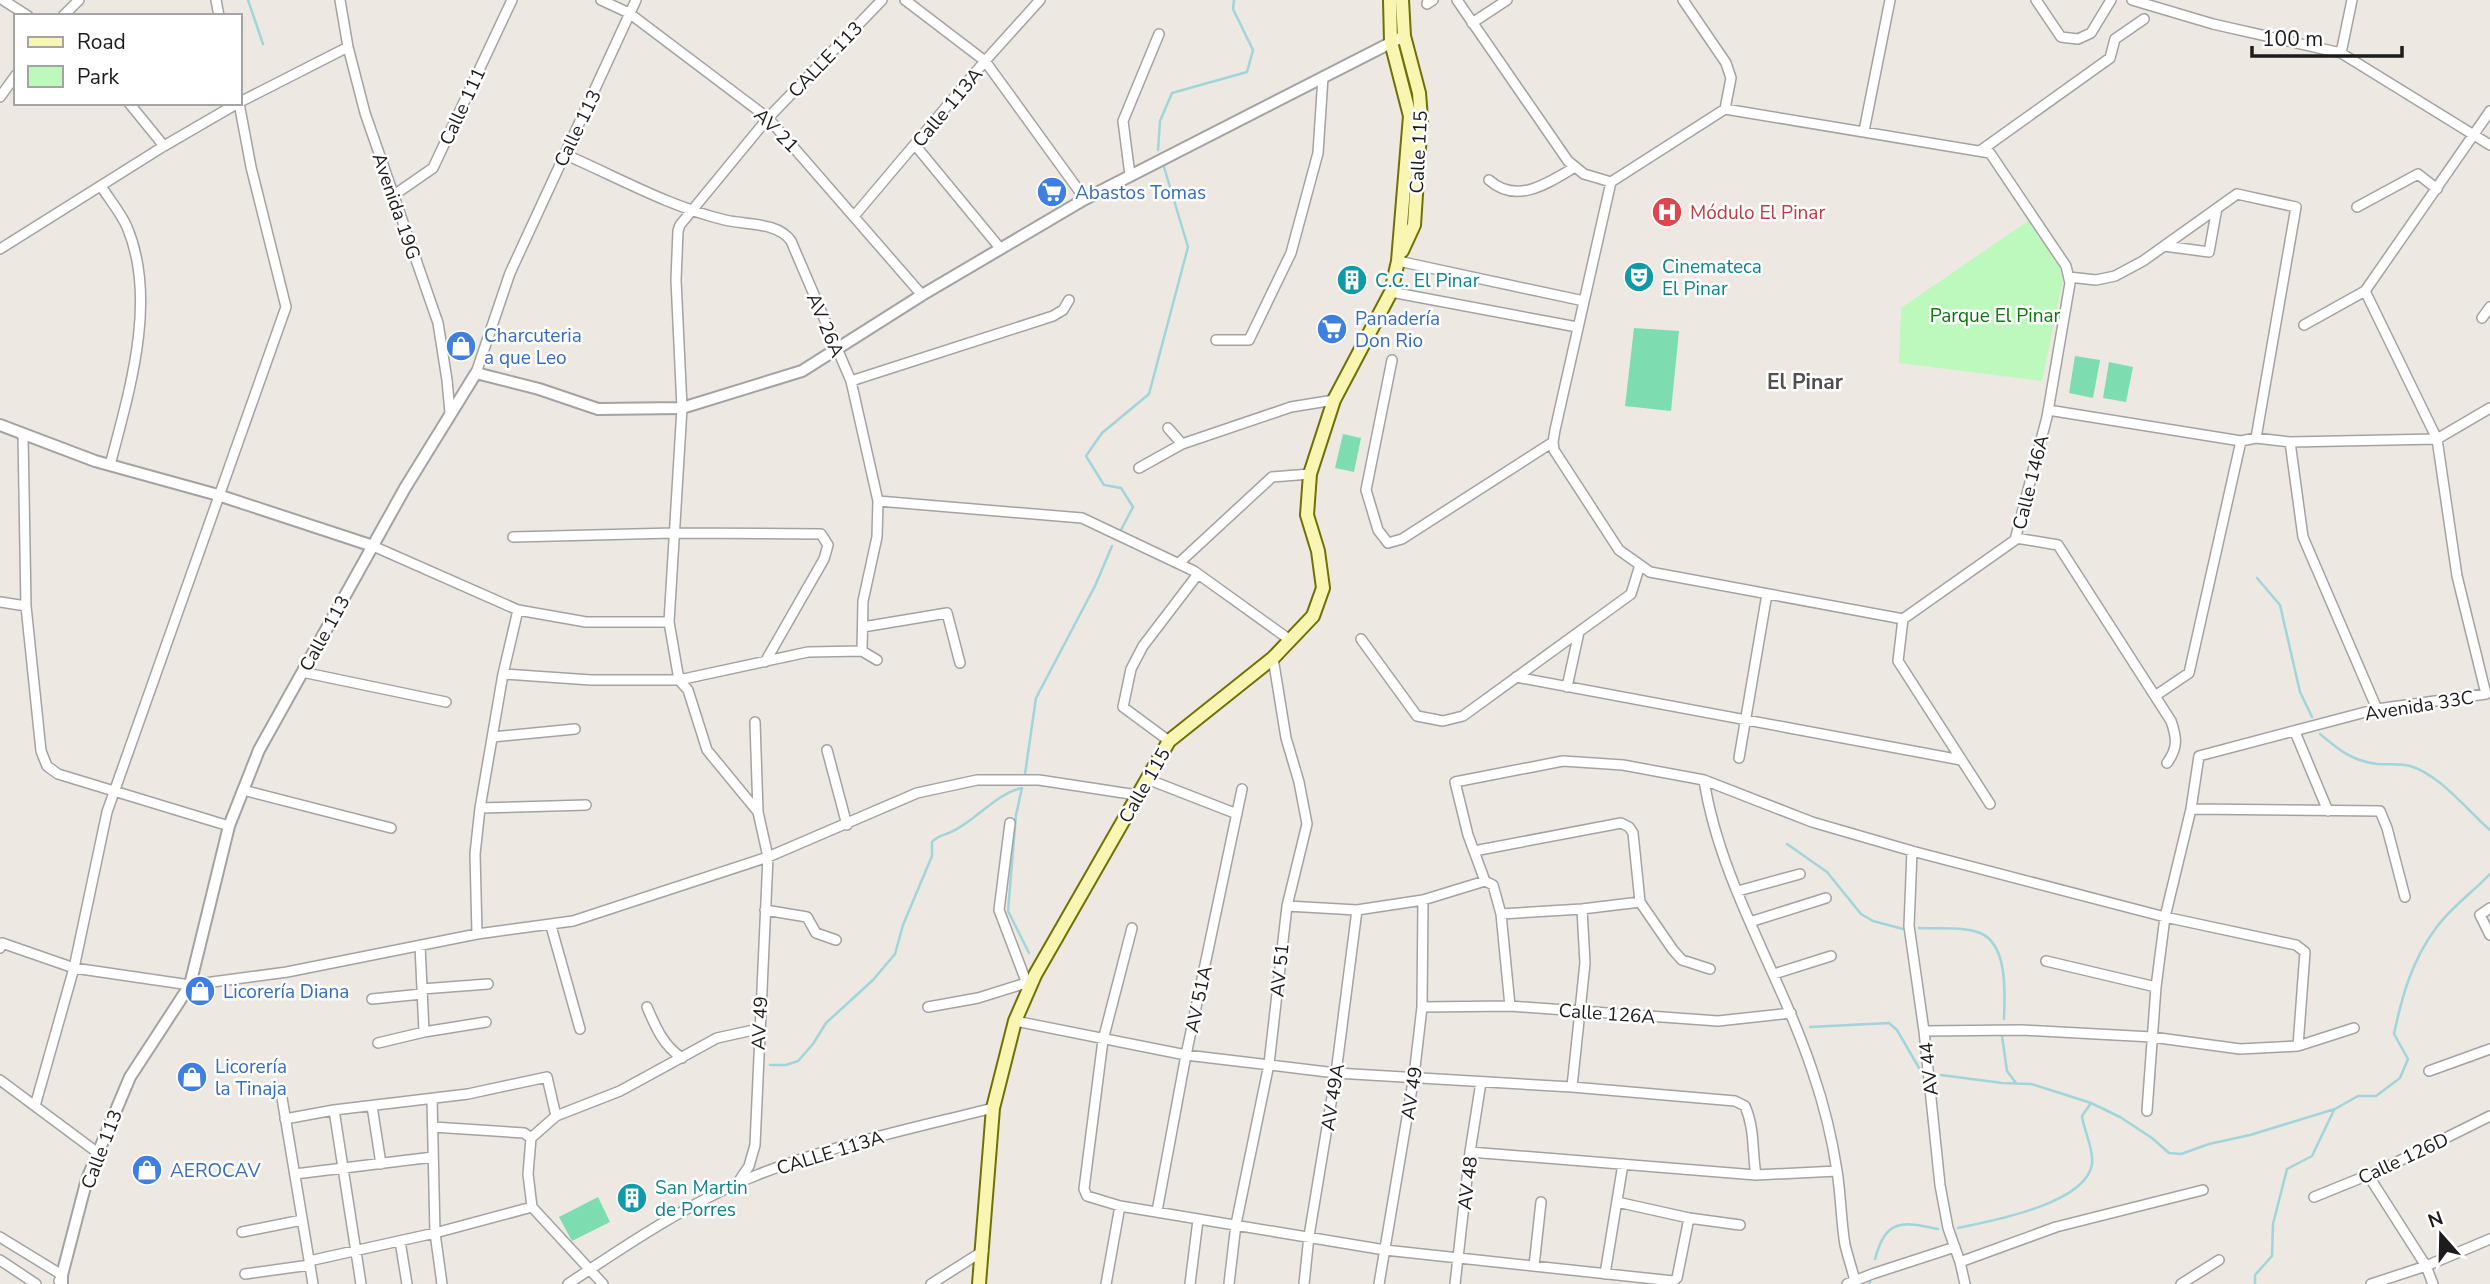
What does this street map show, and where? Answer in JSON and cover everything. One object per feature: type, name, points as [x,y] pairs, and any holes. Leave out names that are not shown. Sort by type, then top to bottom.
[{"type":"main road","name":"Calle 115","points":[[979,1284],[984,1251],[992,1108],[1015,1021],[1028,986],[1169,741],[1273,658],[1313,616],[1323,588],[1318,551],[1307,515],[1310,474],[1334,400],[1391,292],[1398,261],[1410,116],[1391,42],[1390,0]]},
{"type":"main road","name":"Calle 115","points":[[1398,261],[1414,225],[1421,118],[1419,93],[1404,36],[1402,0]]},
{"type":"street","points":[[3,0],[26,14]]},
{"type":"street","points":[[65,14],[79,0]]},
{"type":"street","name":"Avenida 19G","points":[[340,0],[348,47],[365,113],[438,323],[450,413]]},
{"type":"street","name":"Calle 111","points":[[394,195],[433,168],[512,0]]},
{"type":"street","name":"AV 21","points":[[601,0],[629,13],[768,118],[922,295]]},
{"type":"street","name":"Calle 113","points":[[61,1281],[87,1180],[130,1077],[190,985],[229,826],[259,750],[373,546],[476,373],[510,273],[636,0]]},
{"type":"street","name":"CALLE 113","points":[[758,812],[707,750],[688,690],[679,680],[669,622],[682,408],[676,280],[678,228],[768,118],[883,0]]},
{"type":"street","points":[[905,0],[985,61],[1085,199]]},
{"type":"street","name":"Calle 113A","points":[[855,215],[985,61],[1041,0]]},
{"type":"street","points":[[1457,0],[1568,161],[1584,174],[1611,182]]},
{"type":"street","points":[[1472,23],[1507,0]]},
{"type":"street","points":[[1683,0],[1726,63],[1731,78],[1725,109]]},
{"type":"street","points":[[1864,131],[1890,0]]},
{"type":"street","points":[[2036,0],[2061,37],[2078,39],[2091,33],[2111,0]]},
{"type":"street","points":[[2132,0],[2213,24],[2342,52],[2490,145]]},
{"type":"street","points":[[2342,52],[2352,0]]},
{"type":"street","points":[[1980,152],[2110,58],[2115,39],[2144,19]]},
{"type":"street","points":[[1130,175],[1123,121],[1159,34]]},
{"type":"street","points":[[476,373],[598,408],[682,408],[802,371],[922,295],[1085,199],[1404,36]]},
{"type":"street","points":[[242,101],[348,47]]},
{"type":"street","points":[[1216,340],[1249,341],[1292,253],[1318,153],[1323,77]]},
{"type":"street","points":[[0,97],[14,78]]},
{"type":"street","points":[[131,105],[164,146]]},
{"type":"street","points":[[0,249],[164,146],[236,105]]},
{"type":"street","points":[[35,1106],[74,968],[113,791],[286,307],[251,167],[239,105]]},
{"type":"street","points":[[1990,804],[1898,661],[1903,619],[1650,572],[1619,550],[1555,450],[1553,442],[1577,327],[1611,182],[1725,109],[1990,153],[2066,267],[2069,277],[2096,279],[2115,276],[2164,246],[2237,194],[2296,207],[2256,438]]},
{"type":"street","points":[[2304,325],[2365,291],[2490,111]]},
{"type":"street","points":[[915,145],[1000,248]]},
{"type":"street","name":"AV 26A","points":[[564,154],[692,210],[726,220],[780,230],[791,241],[851,381],[878,501],[878,526],[865,583],[862,652]]},
{"type":"street","points":[[1489,180],[1500,189],[1512,192],[1542,186],[1575,167]]},
{"type":"street","points":[[2357,207],[2418,174],[2437,189]]},
{"type":"street","points":[[101,186],[126,225],[136,256],[139,293],[138,345],[110,465]]},
{"type":"street","points":[[2164,246],[2209,252],[2217,208]]},
{"type":"street","points":[[1398,261],[1584,301]]},
{"type":"street","name":"Calle 146A","points":[[1903,619],[2016,538],[2048,410],[2069,277]]},
{"type":"street","name":"Avenida 33C","points":[[2147,1111],[2156,987],[2165,918],[2191,809],[2199,756],[2377,709],[2488,697],[2457,576],[2437,439],[2365,291]]},
{"type":"street","points":[[1391,292],[1577,327]]},
{"type":"street","points":[[851,381],[1053,316],[1063,310],[1069,300]]},
{"type":"street","points":[[2482,318],[2490,307]]},
{"type":"street","points":[[1392,360],[1366,490],[1378,530],[1388,543],[1402,538],[1553,442]]},
{"type":"street","points":[[1139,468],[1182,444],[1291,407],[1334,400]]},
{"type":"street","points":[[2048,410],[2241,441],[2256,438],[2290,442],[2437,439],[2490,408]]},
{"type":"street","points":[[0,425],[110,465],[218,495],[373,546],[517,610],[586,622],[669,622]]},
{"type":"street","points":[[1168,428],[1182,444]]},
{"type":"street","points":[[23,433],[26,606],[41,751],[47,766],[58,774],[229,826]]},
{"type":"street","points":[[2155,696],[2189,673],[2241,441]]},
{"type":"street","points":[[2290,442],[2303,537],[2377,709]]},
{"type":"street","points":[[1179,563],[1272,477],[1310,474]]},
{"type":"street","points":[[878,501],[1075,516],[1179,563],[1290,640]]},
{"type":"street","points":[[513,537],[814,533],[825,538],[828,545],[824,559],[765,662]]},
{"type":"street","points":[[2016,538],[2058,545],[2171,721],[2177,737],[2176,751],[2167,763]]},
{"type":"street","points":[[1361,639],[1417,716],[1443,721],[1462,716],[1631,594],[1640,565]]},
{"type":"street","points":[[1169,741],[1124,707],[1130,669],[1143,646],[1198,574]]},
{"type":"street","points":[[1739,758],[1768,594]]},
{"type":"street","points":[[0,602],[26,606]]},
{"type":"street","points":[[477,934],[475,854],[480,808],[517,610]]},
{"type":"street","points":[[863,627],[947,613],[960,663]]},
{"type":"street","points":[[1567,687],[1579,632]]},
{"type":"street","points":[[503,674],[591,680],[679,680],[808,652],[862,652],[877,660]]},
{"type":"street","name":"AV 51","points":[[1229,1284],[1236,1224],[1269,1064],[1287,906],[1307,824],[1299,782],[1286,738],[1273,658]]},
{"type":"street","points":[[302,672],[446,702]]},
{"type":"street","points":[[1516,677],[1962,760]]},
{"type":"street","name":"AV 49","points":[[737,1184],[749,1166],[755,1145],[758,1029],[768,857],[758,812],[755,722]]},
{"type":"street","points":[[493,737],[575,729]]},
{"type":"street","points":[[2295,732],[2328,810]]},
{"type":"street","points":[[827,750],[847,825]]},
{"type":"street","points":[[1510,1006],[1501,914],[1493,885],[1485,881],[1474,851],[1455,782],[1563,761],[1623,765],[1704,780],[1812,822],[1912,851],[2165,918],[2296,945],[2305,952],[2298,1046]]},
{"type":"street","points":[[1147,779],[1237,814]]},
{"type":"street","points":[[0,948],[2,943],[74,968],[190,985],[287,972],[477,934],[573,921],[768,857],[917,793],[978,780],[1039,780],[1137,795]]},
{"type":"street","points":[[1704,780],[1710,815],[1750,922],[1791,1013],[1824,1109],[1837,1171],[1851,1282],[1955,1247]]},
{"type":"street","name":"AV 51A","points":[[1157,1211],[1186,1055],[1242,789]]},
{"type":"street","points":[[243,790],[391,828]]},
{"type":"street","points":[[480,808],[586,805]]},
{"type":"street","points":[[2191,809],[2379,811],[2387,828],[2405,897]]},
{"type":"street","points":[[928,1007],[1028,986],[999,910],[1010,823]]},
{"type":"street","points":[[1474,851],[1621,823],[1633,833],[1640,902],[1682,960],[1710,969]]},
{"type":"street","name":"AV 44","points":[[1912,851],[1909,926],[1924,1031],[1940,1185],[1948,1228],[1965,1284]]},
{"type":"street","points":[[1738,891],[1800,874]]},
{"type":"street","points":[[1287,906],[1357,910],[1423,900],[1485,881]]},
{"type":"street","points":[[1750,922],[1826,898]]},
{"type":"street","name":"AV 49","points":[[1379,1284],[1414,1076],[1422,1007],[1423,900]]},
{"type":"street","points":[[1501,914],[1640,902]]},
{"type":"street","points":[[2490,908],[2480,915],[2490,935]]},
{"type":"street","points":[[1572,1087],[1585,963],[1582,909]]},
{"type":"street","points":[[765,910],[807,918],[816,933],[836,940]]},
{"type":"street","name":"AV 49A","points":[[1304,1284],[1357,910]]},
{"type":"street","points":[[551,926],[580,1029]]},
{"type":"street","points":[[1132,928],[1103,1040],[1084,1189],[1087,1196],[1120,1206],[1385,1250],[1674,1281],[1677,1278],[1689,1218]]},
{"type":"street","points":[[420,945],[424,1032]]},
{"type":"street","points":[[1774,974],[1831,956]]},
{"type":"street","points":[[2046,961],[2156,987]]},
{"type":"street","points":[[372,999],[488,984]]},
{"type":"street","name":"Calle 126A","points":[[1422,1007],[1510,1006],[1718,1021],[1791,1013]]},
{"type":"street","points":[[647,1007],[657,1031],[670,1049],[682,1058]]},
{"type":"street","points":[[1015,1021],[1186,1055],[1336,1073],[1572,1087],[1735,1101],[1745,1106],[1755,1144],[1756,1175]]},
{"type":"street","points":[[379,1043],[424,1032],[486,1022]]},
{"type":"street","points":[[1924,1031],[2021,1030],[2152,1037],[2240,1049],[2298,1046],[2354,1028]]},
{"type":"street","points":[[603,1284],[532,1207],[528,1174],[531,1139],[556,1116],[620,1091],[717,1038],[758,1029]]},
{"type":"street","points":[[2429,1071],[2490,1049]]},
{"type":"street","points":[[285,1119],[334,1110],[468,1094],[547,1077],[556,1116]]},
{"type":"street","points":[[0,1080],[98,1153]]},
{"type":"street","name":"AV 48","points":[[1455,1284],[1481,1082]]},
{"type":"street","points":[[281,1092],[313,1284]]},
{"type":"street","points":[[432,1099],[435,1233],[442,1284]]},
{"type":"street","points":[[372,1105],[381,1164]]},
{"type":"street","name":"CALLE 113A","points":[[568,1284],[680,1214],[758,1175],[855,1143],[992,1108]]},
{"type":"street","points":[[334,1110],[361,1284]]},
{"type":"street","name":"Calle 126D","points":[[2314,1197],[2368,1175],[2490,1116]]},
{"type":"street","points":[[433,1127],[524,1133],[531,1139]]},
{"type":"street","points":[[1470,1152],[1756,1175],[1837,1171]]},
{"type":"street","points":[[295,1174],[433,1157]]},
{"type":"street","points":[[1605,1274],[1623,1164]]},
{"type":"street","points":[[2368,1175],[2426,1266],[2433,1284]]},
{"type":"street","points":[[1960,1262],[2056,1227],[2203,1190]]},
{"type":"street","points":[[1534,1266],[1541,1202]]},
{"type":"street","points":[[1617,1202],[1689,1218],[1740,1225]]},
{"type":"street","points":[[1106,1284],[1120,1206]]},
{"type":"street","points":[[245,1274],[309,1263],[532,1207]]},
{"type":"street","points":[[242,1232],[302,1220]]},
{"type":"street","points":[[1190,1284],[1198,1220]]},
{"type":"street","points":[[0,1237],[61,1281]]},
{"type":"street","points":[[2371,1284],[2426,1266],[2490,1238]]},
{"type":"street","points":[[400,1241],[407,1284]]},
{"type":"street","points":[[931,1284],[984,1251]]},
{"type":"street","points":[[0,1260],[36,1284]]},
{"type":"street","points":[[2181,1284],[2219,1260]]},
{"type":"green space","name":"Parque El Pinar","points":[[2028,221],[2060,268],[2063,280],[2042,381],[1899,363],[1901,308]]},
{"type":"green space","points":[[1634,328],[1679,331],[1671,411],[1625,406]]},
{"type":"green space","points":[[2075,356],[2100,360],[2093,398],[2069,393]]},
{"type":"green space","points":[[2109,362],[2133,367],[2126,402],[2103,398]]},
{"type":"green space","points":[[1343,434],[1361,438],[1354,472],[1335,468]]},
{"type":"green space","points":[[598,1197],[610,1222],[572,1241],[559,1217]]},
{"type":"waterway","points":[[248,0],[263,44]]},
{"type":"waterway","points":[[1158,150],[1160,121],[1172,93],[1247,72],[1253,50],[1233,9],[1234,0]]},
{"type":"waterway","points":[[1121,530],[1133,507],[1121,488],[1104,485],[1086,456],[1102,433],[1149,394],[1188,247],[1164,167]]},
{"type":"waterway","points":[[1025,774],[1036,698],[1095,586],[1112,546]]},
{"type":"waterway","points":[[2257,578],[2280,605],[2300,692],[2312,717]]},
{"type":"waterway","points":[[2320,734],[2340,750],[2360,760],[2377,764],[2406,765],[2421,770],[2442,784],[2490,830]]},
{"type":"waterway","points":[[770,1065],[786,1065],[798,1061],[826,1023],[873,980],[895,954],[903,925],[932,856],[932,842],[960,827],[1003,795],[1022,788],[1016,815],[1008,911],[1029,953]]},
{"type":"waterway","points":[[1787,844],[1827,872],[1861,914],[1873,921],[1903,929]]},
{"type":"waterway","points":[[1941,1075],[2031,1084],[2091,1103],[2120,1117],[2169,1153],[2181,1154],[2335,1109],[2358,1096],[2376,1096],[2400,1078],[2408,1059],[2394,1034],[2404,992],[2420,953],[2442,921],[2490,874]]},
{"type":"waterway","points":[[1919,928],[1966,929],[1989,939],[1996,948],[2003,971],[2004,1019]]},
{"type":"waterway","points":[[1810,1027],[1889,1023],[1897,1030],[1919,1068]]},
{"type":"waterway","points":[[2002,1036],[2007,1071],[2016,1083]]},
{"type":"waterway","points":[[1958,1228],[1992,1221],[2056,1200],[2086,1178],[2092,1164],[2092,1152],[2082,1116],[2091,1103]]},
{"type":"waterway","points":[[2255,1284],[2255,1275],[2272,1256],[2273,1224],[2287,1169],[2312,1156],[2334,1110]]},
{"type":"waterway","points":[[1875,1259],[1884,1236],[1897,1226],[1905,1224],[1938,1229]]},
{"type":"place","name":"Abastos Tomas","points":[[1052,192]]},
{"type":"place","name":"Módulo El Pinar","points":[[1667,212]]},
{"type":"place","name":"Cinemateca El Pinar","points":[[1639,277]]},
{"type":"place","name":"C.C. El Pinar","points":[[1352,280]]},
{"type":"place","name":"Panadería Don Rio","points":[[1332,329]]},
{"type":"place","name":"Charcuteria a que Leo","points":[[461,346]]},
{"type":"place","name":"Licorería Diana","points":[[200,991]]},
{"type":"place","name":"Licorería la Tinaja","points":[[192,1077]]},
{"type":"place","name":"AEROCAV","points":[[147,1170]]},
{"type":"place","name":"San Martin de Porres","points":[[632,1198]]},
{"type":"district","name":"El Pinar","points":[[1805,382]]}]
